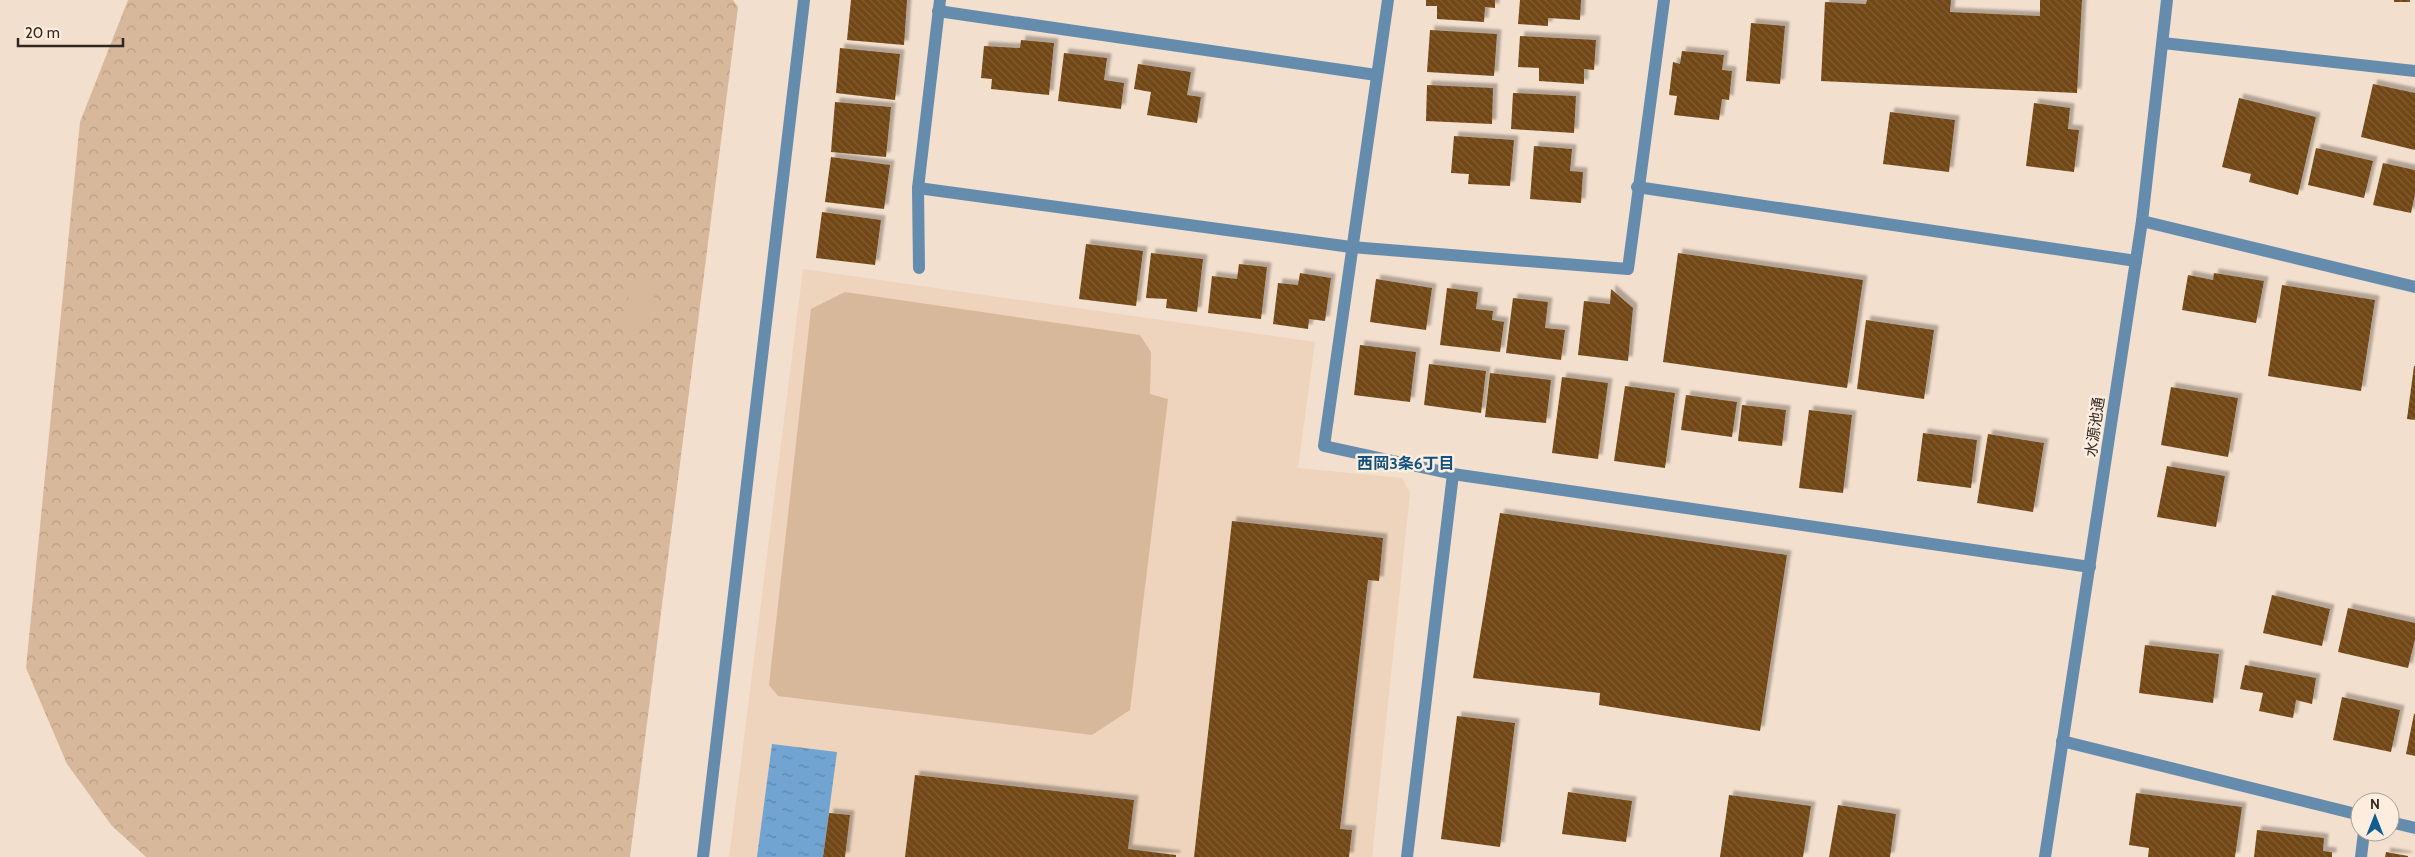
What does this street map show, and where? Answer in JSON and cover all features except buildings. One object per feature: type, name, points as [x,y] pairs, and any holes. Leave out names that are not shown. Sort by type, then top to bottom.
[{"type":"street","points":[[702,857],[804,0]]},
{"type":"street","points":[[1388,0],[1324,446],[1453,474],[2090,567]]},
{"type":"street","points":[[918,188],[1352,247],[1628,269],[1637,187],[1664,0]]},
{"type":"street","name":"水源池通","points":[[2045,857],[2142,221],[2167,0]]},
{"type":"street","points":[[919,268],[918,188],[939,6],[1376,75]]},
{"type":"street","points":[[2163,43],[2415,72]]},
{"type":"street","points":[[1637,187],[2136,261]]},
{"type":"street","points":[[2142,221],[2415,287]]},
{"type":"street","points":[[1407,857],[1453,474]]},
{"type":"street","points":[[2062,741],[2350,813]]},
{"type":"street","points":[[2400,824],[2415,828]]},
{"type":"street","points":[[2361,857],[2363,842]]},
{"type":"shaded area","points":[[803,269],[1315,342],[1298,468],[1402,478],[1410,493],[1372,857],[729,857]]},
{"type":"green space","points":[[128,0],[733,0],[738,7],[630,857],[146,857],[112,826],[67,764],[26,668],[80,122]]},
{"type":"green space","points":[[631,279],[656,282],[650,326],[625,323]]},
{"type":"green space","points":[[845,292],[1140,335],[1151,352],[1150,394],[1168,399],[1130,710],[1092,735],[778,696],[769,685],[811,309]]},
{"type":"water","points":[[772,744],[837,752],[823,857],[757,857]]},
{"type":"district","name":"西岡3条6丁目","points":[[1406,463]]}]
